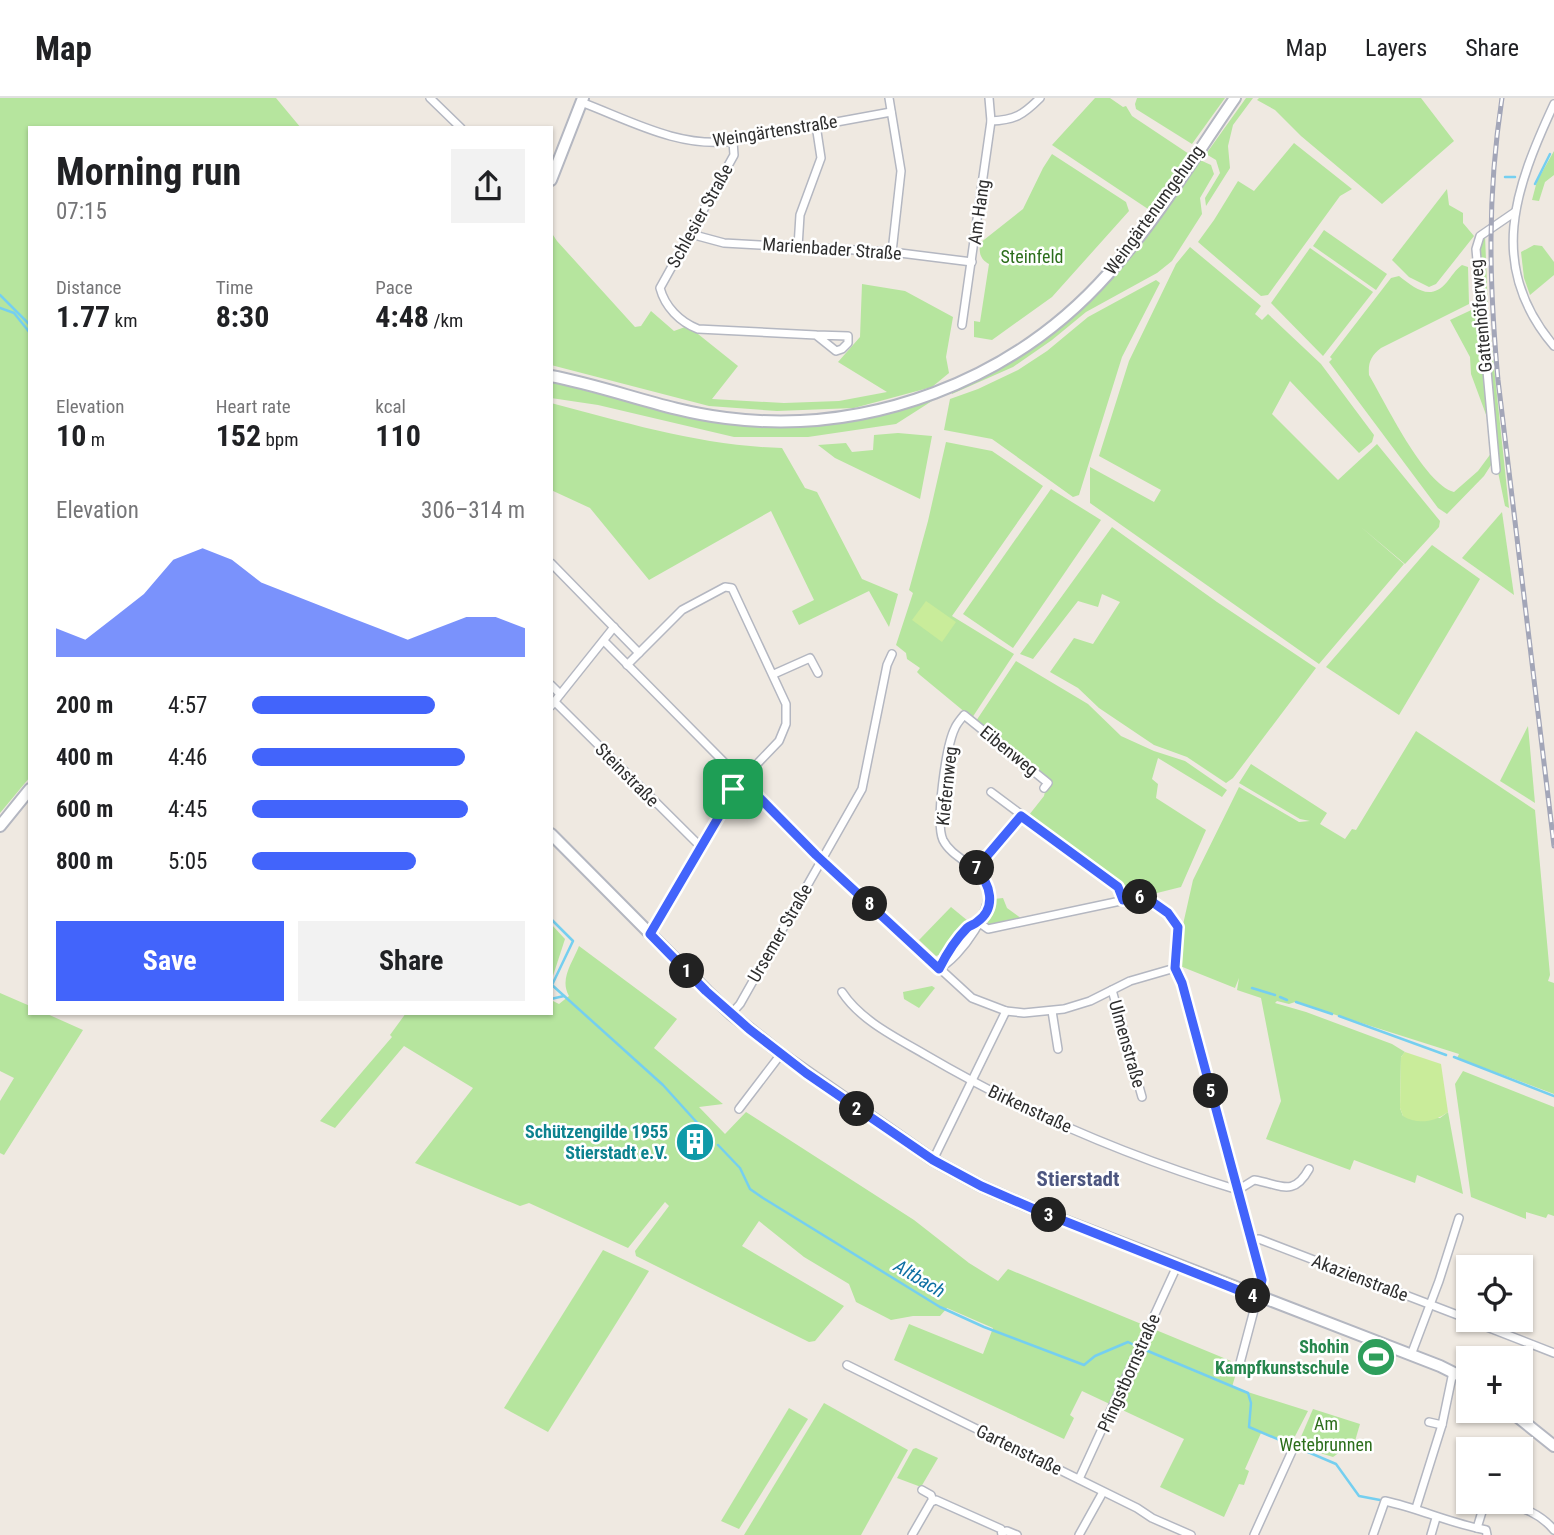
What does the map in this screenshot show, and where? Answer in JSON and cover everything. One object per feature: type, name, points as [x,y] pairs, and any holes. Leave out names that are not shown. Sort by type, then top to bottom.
[{"type":"street","points":[[430,98],[459,126]]},
{"type":"street","points":[[889,98],[901,171],[892,252]]},
{"type":"street","name":"Am Hang","points":[[962,325],[991,121],[989,98]]},
{"type":"street","points":[[991,121],[1018,117],[1040,98]]},
{"type":"street","name":"Weingärtenumgehung","points":[[553,377],[687,411],[767,421],[808,421],[858,415],[907,403],[950,388],[1030,344],[1096,287],[1130,248],[1235,98]]},
{"type":"street","points":[[553,175],[582,100]]},
{"type":"street","name":"Weingärtenstraße","points":[[582,100],[684,141],[712,143],[891,112]]},
{"type":"street","points":[[1554,104],[1529,164],[1515,212],[1514,254],[1523,295],[1536,323],[1554,346]]},
{"type":"street","points":[[798,247],[800,215],[821,158],[816,125]]},
{"type":"street","name":"Schlesier Straße","points":[[733,141],[734,155],[695,225],[695,230],[690,234],[660,288],[662,298],[684,323],[698,329],[816,335]]},
{"type":"street","name":"Gattenhöferweg","points":[[1496,470],[1476,249],[1480,236],[1515,212]]},
{"type":"street","name":"Marienbader Straße","points":[[695,230],[698,236],[724,243],[892,252],[972,262]]},
{"type":"street","points":[[553,566],[639,653]]},
{"type":"street","points":[[627,665],[682,610],[725,587],[732,588],[774,674],[786,704],[787,715],[784,733],[779,741],[741,779],[650,934]]},
{"type":"street","points":[[553,704],[614,627]]},
{"type":"street","points":[[604,641],[822,860],[972,998],[1006,1011],[1052,1011],[1076,1006],[1130,981],[1175,968]]},
{"type":"street","name":"Ursemer Straße","points":[[731,1014],[740,1004],[865,783],[887,665],[892,654]]},
{"type":"street","points":[[774,674],[810,658],[818,673]]},
{"type":"street","points":[[553,687],[560,694]]},
{"type":"street","name":"Steinstraße","points":[[553,704],[701,847]]},
{"type":"street","name":"Eibenweg","points":[[964,715],[1048,783],[1044,788]]},
{"type":"street","name":"Kiefernweg","points":[[939,969],[969,926],[978,922],[990,897],[987,882],[950,848],[940,831],[948,758],[955,728],[964,715]]},
{"type":"street","points":[[0,826],[28,791]]},
{"type":"street","points":[[991,792],[1118,887],[1123,900]]},
{"type":"street","points":[[975,870],[1021,816]]},
{"type":"street","points":[[553,836],[731,1014],[781,1054],[933,1160],[999,1194],[1456,1374]]},
{"type":"street","points":[[978,922],[988,929],[1144,896],[1168,913],[1178,927],[1175,968],[1182,983],[1262,1280],[1240,1363]]},
{"type":"street","name":"Ulmenstraße","points":[[1112,990],[1142,1097]]},
{"type":"street","name":"Birkenstraße","points":[[842,992],[853,1008],[896,1037],[973,1082],[1061,1125],[1182,1173],[1238,1190]]},
{"type":"street","points":[[933,1160],[1006,1011]]},
{"type":"street","points":[[1052,1011],[1058,1049]]},
{"type":"street","points":[[739,1109],[781,1054]]},
{"type":"street","points":[[1238,1190],[1254,1180],[1292,1187],[1301,1182],[1309,1169]]},
{"type":"street","points":[[1411,1356],[1459,1219]]},
{"type":"street","name":"Akazienstraße","points":[[1251,1240],[1259,1239],[1456,1315]]},
{"type":"street","name":"Pfingstbornstraße","points":[[1079,1479],[1177,1266]]},
{"type":"street","name":"Akazienstraße","points":[[1501,1332],[1554,1353]]},
{"type":"street","name":"Gartenstraße","points":[[847,1365],[1191,1535]]},
{"type":"street","points":[[1416,1508],[1442,1425],[1453,1372]]},
{"type":"street","points":[[1429,1422],[1442,1425]]},
{"type":"street","points":[[1525,1423],[1554,1446]]},
{"type":"street","points":[[1254,1535],[1293,1449]]},
{"type":"street","points":[[922,1490],[931,1495],[933,1501]]},
{"type":"street","points":[[1079,1535],[1104,1492]]},
{"type":"street","points":[[933,1501],[990,1524],[1002,1533],[1007,1531],[1017,1535]]},
{"type":"street","points":[[912,1535],[933,1501]]},
{"type":"street","points":[[1373,1535],[1385,1501],[1416,1508],[1436,1518],[1486,1530],[1487,1535]]},
{"type":"street","points":[[1533,1513],[1553,1529],[1547,1535]]},
{"type":"street","points":[[1477,1528],[1481,1514]]},
{"type":"street","points":[[1431,1535],[1436,1518]]},
{"type":"green space","points":[[0,98],[276,98],[299,126],[28,126],[28,779],[0,813]]},
{"type":"green space","points":[[1095,98],[1110,98],[1123,107],[1126,106],[1132,116],[1189,154],[1148,209],[1052,145]]},
{"type":"green space","points":[[1137,98],[1225,98],[1192,144],[1136,109]]},
{"type":"green space","points":[[1246,98],[1253,98],[1233,125],[1228,146],[1230,168],[1206,206],[1205,198],[1220,173],[1216,160],[1206,154]]},
{"type":"green space","points":[[1421,98],[1454,141],[1382,204],[1301,136],[1275,110],[1257,100]]},
{"type":"green space","points":[[1294,143],[1352,189],[1340,196],[1268,295],[1261,296],[1198,242],[1238,181],[1254,191]]},
{"type":"green space","points":[[1554,151],[1554,175],[1545,182],[1539,201],[1532,200],[1537,181]]},
{"type":"green space","name":"Steinfeld","points":[[1052,154],[1126,202],[1129,211],[1052,297],[992,340],[974,337],[974,321],[980,322],[989,264],[981,255],[980,243],[1023,209]]},
{"type":"green space","points":[[1200,160],[1211,165],[1214,174],[1200,198],[1202,214],[1172,261],[1157,273],[1086,312],[1013,367],[952,394],[952,391],[995,370],[1083,308],[1129,260]]},
{"type":"green space","points":[[1447,189],[1449,205],[1463,213],[1463,223],[1474,236],[1436,284],[1429,287],[1409,277],[1392,260]]},
{"type":"green space","points":[[1324,230],[1387,274],[1376,290],[1313,246]]},
{"type":"green space","points":[[553,235],[635,327],[641,326],[651,311],[674,331],[685,327],[698,334],[738,366],[712,399],[784,403],[839,401],[887,392],[838,362],[860,337],[862,284],[905,291],[953,317],[946,357],[949,373],[932,387],[854,408],[777,411],[709,406],[553,366]]},
{"type":"green space","points":[[1485,235],[1488,311],[1509,508],[1505,506],[1497,467],[1493,462],[1484,476],[1447,514],[1438,508],[1329,362],[1332,359],[1330,357],[1391,278],[1399,276],[1417,288],[1429,292],[1441,288],[1462,265],[1468,267],[1469,304],[1381,348],[1369,366],[1369,375],[1418,459],[1442,486],[1454,492],[1478,471],[1492,452],[1488,420],[1471,374],[1470,357],[1450,320],[1482,305],[1478,255]]},
{"type":"green space","points":[[1534,245],[1542,246],[1554,262],[1554,275],[1530,295],[1524,278],[1521,252]]},
{"type":"green space","points":[[1190,247],[1261,306],[1255,314],[1262,320],[1268,314],[1321,364],[1374,435],[1372,442],[1359,453],[1290,381],[1272,414],[1338,480],[1377,444],[1440,521],[1439,527],[1405,564],[1361,527],[1404,564],[1319,664],[1090,503],[1090,467],[1154,502],[1161,490],[1099,456],[1129,361],[1176,264]]},
{"type":"green space","points":[[1310,248],[1373,292],[1323,356],[1271,303]]},
{"type":"green space","points":[[1156,280],[1160,283],[1122,357],[1079,495],[1073,497],[992,439],[944,430],[950,399],[1018,370],[1047,351],[1088,317]]},
{"type":"green space","points":[[553,382],[699,419],[763,428],[825,424],[932,401],[896,424],[808,437],[734,437],[598,405],[553,398]]},
{"type":"green space","points":[[553,404],[694,438],[782,448],[805,488],[817,492],[862,579],[898,594],[889,627],[869,591],[799,625],[792,611],[814,600],[771,511],[649,580],[590,508],[553,491]]},
{"type":"green space","points":[[898,433],[932,436],[920,499],[835,458],[818,445],[846,443],[852,452],[873,450],[874,435]]},
{"type":"green space","points":[[946,442],[992,451],[1043,486],[952,616],[1014,654],[972,718],[920,675],[917,672],[920,668],[907,659],[906,653],[896,645],[913,593],[909,590]]},
{"type":"green space","points":[[1051,489],[1101,520],[1013,648],[963,614]]},
{"type":"green space","points":[[1502,512],[1514,595],[1462,558]]},
{"type":"green space","points":[[1112,527],[1316,668],[1233,778],[1226,783],[1187,757],[1154,745],[1099,708],[1078,688],[1050,672],[1074,638],[1093,644],[1120,602],[1102,594],[1098,607],[1078,601],[1033,659],[1020,654]]},
{"type":"green space","points":[[1432,545],[1480,579],[1399,715],[1326,667]]},
{"type":"green space","points":[[926,601],[956,622],[942,642],[912,620]]},
{"type":"green space","points":[[1016,661],[1088,704],[1121,736],[1185,761],[1227,790],[1222,797],[1158,758],[1152,779],[1158,784],[1156,798],[1206,830],[1181,887],[1153,894],[1127,894],[1029,815],[1044,796],[1048,778],[976,721]]},
{"type":"green space","points":[[1528,726],[1535,803],[1500,781]]},
{"type":"green space","points":[[1416,731],[1535,810],[1550,975],[1548,981],[1554,983],[1554,1094],[1457,1058],[1459,1054],[1295,1002],[1275,1003],[1392,1044],[1405,1052],[1401,1057],[1400,1108],[1403,1116],[1440,1118],[1448,1112],[1463,1194],[1417,1175],[1415,1183],[1354,1160],[1350,1170],[1266,1139],[1281,1101],[1261,998],[1237,990],[1239,978],[1235,988],[1180,966],[1182,929],[1193,880],[1239,787],[1299,822],[1310,821],[1300,819],[1239,783],[1251,764],[1327,813],[1320,824],[1345,839],[1352,829],[1356,830]]},
{"type":"green space","points":[[1003,898],[1007,908],[1022,919],[989,925],[987,921],[993,910],[994,899]]},
{"type":"green space","points":[[951,907],[968,921],[944,953],[936,956],[919,940]]},
{"type":"green space","points":[[553,926],[565,939],[553,976]]},
{"type":"green space","points":[[579,946],[677,1019],[654,1048],[723,1104],[699,1107],[725,1134],[746,1112],[914,1220],[969,1263],[998,1281],[1008,1269],[1231,1361],[1229,1367],[1237,1370],[1232,1387],[1308,1411],[1291,1444],[1261,1433],[1245,1469],[1249,1471],[1244,1485],[1239,1484],[1224,1517],[1160,1487],[1184,1439],[1082,1391],[1070,1415],[1074,1418],[1064,1439],[894,1360],[909,1324],[983,1354],[993,1328],[947,1308],[940,1316],[913,1316],[891,1320],[856,1302],[849,1284],[804,1257],[759,1221],[742,1246],[844,1306],[815,1341],[809,1342],[636,1256],[635,1251],[669,1206],[665,1202],[628,1248],[529,1203],[520,1206],[415,1163],[473,1088],[404,1046],[335,1128],[320,1121],[392,1037],[390,1035],[405,1015],[553,1015],[553,1001],[559,1004],[569,996],[566,977]]},
{"type":"green space","points":[[932,986],[935,988],[919,1008],[904,999],[903,992]]},
{"type":"green space","points":[[0,993],[28,1005],[28,1015],[49,1015],[83,1030],[4,1155],[0,1153],[0,1101],[14,1078],[0,1071]]},
{"type":"green space","points":[[1405,1052],[1441,1064],[1448,1112],[1432,1120],[1420,1121],[1403,1116],[1400,1108],[1401,1057]]},
{"type":"green space","points":[[1463,1071],[1554,1107],[1554,1216],[1548,1214],[1546,1218],[1526,1212],[1526,1219],[1471,1197],[1455,1084]]},
{"type":"green space","points":[[603,1250],[649,1271],[548,1432],[504,1408]]},
{"type":"green space","points":[[824,1403],[908,1450],[861,1535],[744,1535]]},
{"type":"green space","points":[[789,1408],[808,1419],[739,1529],[721,1521]]},
{"type":"green space","name":"Am Wetebrunnen","points":[[1313,1409],[1360,1424],[1355,1441],[1333,1457],[1297,1446]]},
{"type":"green space","points":[[916,1448],[938,1458],[921,1487],[897,1478]]},
{"type":"waterway","points":[[1535,184],[1550,154]]},
{"type":"waterway","points":[[1505,177],[1515,177]]},
{"type":"waterway","name":"Altbach","points":[[0,295],[28,323]]},
{"type":"waterway","name":"Altbach","points":[[0,308],[14,313],[28,330]]},
{"type":"waterway","name":"Altbach","points":[[553,921],[573,941],[553,983]]},
{"type":"waterway","name":"Altbach","points":[[553,986],[663,1085],[710,1137]]},
{"type":"waterway","points":[[1252,988],[1275,995]]},
{"type":"waterway","name":"Altbach","points":[[553,999],[564,996]]},
{"type":"waterway","points":[[1280,997],[1287,1000]]},
{"type":"waterway","points":[[1296,1002],[1332,1014]]},
{"type":"waterway","points":[[1339,1016],[1446,1055]]},
{"type":"waterway","points":[[1454,1057],[1554,1096]]},
{"type":"waterway","name":"Altbach","points":[[718,1145],[740,1168],[750,1189],[940,1307],[984,1327],[1084,1365],[1095,1356],[1128,1342],[1136,1346]]},
{"type":"waterway","name":"Altbach","points":[[1143,1349],[1248,1393],[1251,1403],[1249,1427],[1336,1464],[1359,1496],[1380,1500]]},
{"type":"railway","points":[[1502,98],[1494,170],[1491,239],[1495,344],[1554,846]]},
{"type":"place","name":"Schützengilde 1955 Stierstadt e.V.","points":[[695,1142]]},
{"type":"place","name":"Shohin Kampfkunstschule","points":[[1376,1357]]},
{"type":"district","name":"Stierstadt","points":[[1078,1179]]},
{"type":"route","points":[[741,779],[816,855],[939,969],[969,926],[978,922],[989,903],[987,882],[975,870],[1021,816],[1118,887],[1123,900],[1144,896],[1168,913],[1178,927],[1175,968],[1182,983],[1262,1280],[1258,1298],[1034,1209],[964,1178],[846,1102],[749,1029],[706,991],[650,934],[733,789],[741,779]]}]
